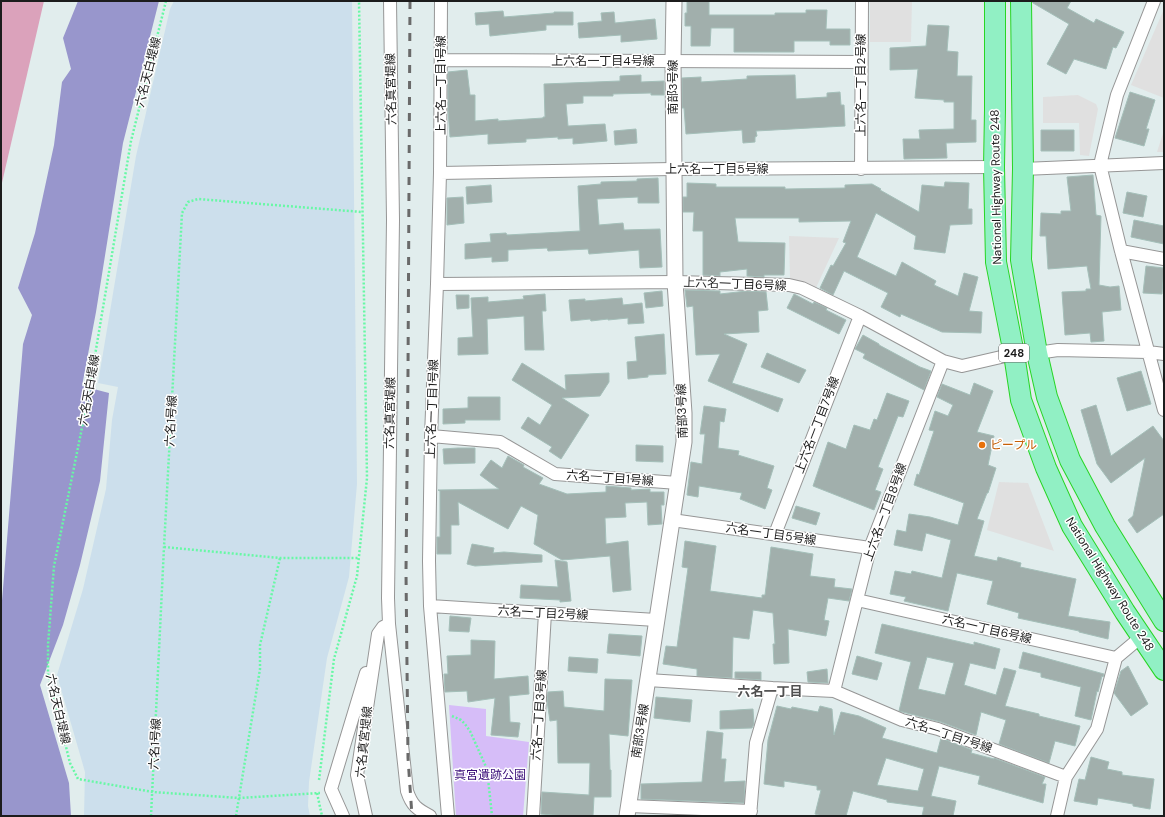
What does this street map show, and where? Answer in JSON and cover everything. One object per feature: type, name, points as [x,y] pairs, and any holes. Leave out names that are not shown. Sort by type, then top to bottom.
[{"type":"highway","name":"National Highway Route 248","points":[[995,1],[994,167],[996,262],[1014,354],[1021,400],[1046,468],[1072,526],[1141,637],[1164,670]]},
{"type":"highway","name":"National Highway Route 248","points":[[1021,1],[1023,169],[1021,260],[1036,353],[1047,397],[1070,460],[1105,526],[1164,620]]},
{"type":"street","name":"六名真宮堤線","points":[[390,1],[392,220],[389,624],[407,791],[410,801],[416,808],[430,816]]},
{"type":"street","name":"上六名一丁目1号線","points":[[441,1],[438,284],[431,436],[429,561],[430,606],[448,816]]},
{"type":"street","name":"南部3号線","points":[[628,811],[684,442],[684,413],[674,282],[674,1]]},
{"type":"street","name":"上六名一丁目2号線","points":[[861,169],[862,1]]},
{"type":"street","points":[[1154,1],[1117,95],[1100,165],[1121,251],[1164,410]]},
{"type":"street","name":"上六名一丁目4号線","points":[[441,60],[861,62]]},
{"type":"street","points":[[1023,169],[1164,163]]},
{"type":"street","name":"上六名一丁目5号線","points":[[440,173],[673,169],[994,167]]},
{"type":"street","points":[[1121,251],[1164,259]]},
{"type":"street","name":"上六名一丁目6号線","points":[[438,284],[674,282],[789,285],[802,288],[860,316],[943,361],[962,366],[1014,354],[1058,350],[1148,352],[1164,354]]},
{"type":"street","name":"上六名一丁目7号線","points":[[775,534],[860,316]]},
{"type":"street","name":"上六名一丁目8号線","points":[[834,691],[870,548],[943,361]]},
{"type":"street","name":"六名一丁目1号線","points":[[431,436],[500,442],[555,474],[678,483]]},
{"type":"street","name":"六名一丁目5号線","points":[[672,520],[870,548]]},
{"type":"street","name":"六名一丁目6号線","points":[[857,600],[1116,658]]},
{"type":"street","name":"六名一丁目2号線","points":[[430,606],[656,620]]},
{"type":"street","name":"六名一丁目3号線","points":[[533,816],[546,613]]},
{"type":"street","points":[[343,816],[331,789],[378,634],[383,627],[389,624]]},
{"type":"street","name":"六名真宮堤線","points":[[366,816],[357,775],[378,634]]},
{"type":"street","points":[[1058,816],[1066,777],[1098,729],[1116,658],[1141,637]]},
{"type":"street","points":[[648,680],[834,691]]},
{"type":"street","points":[[628,811],[750,813],[756,743],[772,688]]},
{"type":"street","name":"六名一丁目7号線","points":[[834,691],[902,720],[938,729],[1066,777]]},
{"type":"path","name":"六名天白堤線","points":[[153,792],[78,779],[70,763],[48,674],[48,645],[54,566],[87,403],[131,141],[166,1]]},
{"type":"path","points":[[322,816],[317,794],[334,659],[357,576],[367,478],[359,1]]},
{"type":"path","name":"六名1号線","points":[[151,816],[182,213],[188,202],[198,199],[362,212]]},
{"type":"path","points":[[164,547],[280,558],[359,558]]},
{"type":"path","points":[[236,816],[260,670],[260,645],[280,558]]},
{"type":"path","points":[[439,716],[454,716],[461,720],[470,731],[487,769],[492,816]]},
{"type":"path","points":[[153,792],[239,798],[317,794]]},
{"type":"shaded area","points":[[1,1],[44,1],[1,187]]},
{"type":"shaded area","points":[[78,1],[159,1],[123,143],[96,312],[82,386],[109,393],[100,481],[80,565],[63,625],[40,685],[69,783],[71,816],[1,816],[1,613],[23,344],[32,315],[18,288],[35,233],[54,145],[62,82],[71,69],[63,38]]},
{"type":"shaded area","points":[[174,1],[352,1],[357,484],[349,577],[327,658],[309,782],[308,806],[310,816],[84,816],[85,772],[57,675],[83,589],[106,489],[112,420],[118,387],[98,383],[136,156],[170,9]]},
{"type":"shaded area","points":[[870,1],[912,1],[911,42],[870,42]]},
{"type":"shaded area","points":[[1164,9],[1164,98],[1131,85]]},
{"type":"shaded area","points":[[1078,95],[1096,104],[1098,109],[1089,156],[1080,155],[1079,123],[1043,123],[1043,97]]},
{"type":"shaded area","points":[[1164,130],[1164,152],[1157,152]]},
{"type":"shaded area","points":[[789,236],[839,238],[815,290],[790,279]]},
{"type":"shaded area","points":[[999,482],[1028,483],[1054,551],[987,530]]},
{"type":"green space","name":"真宮遺跡公園","points":[[449,705],[486,709],[486,736],[529,742],[523,816],[456,816]]},
{"type":"building","points":[[687,1],[709,1],[709,15],[775,15],[775,13],[806,13],[806,10],[827,10],[826,29],[850,29],[850,45],[830,45],[830,41],[794,41],[794,52],[734,52],[734,28],[711,28],[710,46],[691,46],[691,26],[685,26]]},
{"type":"building","points":[[1032,1],[1071,1],[1067,8],[1094,23],[1096,19],[1124,32],[1116,48],[1113,47],[1106,69],[1074,59],[1066,74],[1047,64],[1069,24]]},
{"type":"building","points":[[503,11],[504,17],[554,12],[573,12],[573,25],[546,25],[546,30],[490,36],[489,24],[476,25],[475,13]]},
{"type":"building","points":[[614,12],[615,23],[655,19],[657,39],[621,42],[621,35],[579,38],[578,23],[602,21],[601,13]]},
{"type":"building","points":[[928,25],[949,26],[947,51],[958,52],[957,76],[972,76],[971,120],[976,120],[976,142],[946,143],[947,158],[904,159],[903,139],[920,139],[919,130],[954,129],[954,102],[915,98],[918,69],[890,70],[890,48],[926,46]]},
{"type":"building","points":[[467,70],[470,95],[475,95],[475,121],[498,119],[498,121],[545,117],[544,84],[620,81],[620,76],[641,75],[641,82],[664,81],[664,95],[651,95],[651,93],[613,94],[613,96],[583,96],[583,103],[566,104],[568,126],[605,124],[607,141],[573,144],[573,138],[558,139],[558,137],[526,139],[526,142],[488,144],[488,134],[450,137],[448,72]]},
{"type":"building","points":[[795,75],[796,99],[827,97],[827,93],[840,92],[841,105],[844,105],[845,126],[756,131],[757,136],[755,137],[755,142],[743,143],[742,130],[686,134],[684,108],[682,108],[682,78],[701,77],[701,82],[747,79],[747,76]]},
{"type":"building","points":[[1130,92],[1155,100],[1146,129],[1149,129],[1144,146],[1115,138]]},
{"type":"building","points":[[636,129],[637,143],[615,145],[614,131]]},
{"type":"building","points":[[1041,130],[1074,130],[1074,151],[1041,151]]},
{"type":"building","points":[[1093,175],[1096,215],[1101,216],[1099,285],[1110,287],[1119,286],[1121,310],[1102,312],[1104,341],[1091,342],[1090,333],[1065,335],[1062,292],[1086,291],[1086,289],[1091,289],[1087,266],[1048,269],[1046,236],[1040,236],[1041,213],[1061,214],[1061,211],[1071,211],[1067,177]]},
{"type":"building","points":[[658,178],[659,203],[638,203],[638,197],[597,199],[599,225],[623,223],[624,230],[660,229],[662,267],[640,268],[639,250],[589,254],[588,249],[548,251],[547,248],[508,250],[508,261],[492,262],[492,257],[465,259],[465,244],[491,242],[490,234],[506,233],[507,235],[580,231],[578,186],[601,184],[601,182],[637,181],[637,179]]},
{"type":"building","points":[[945,182],[969,183],[968,209],[972,209],[972,224],[950,225],[945,253],[914,249],[916,236],[876,213],[857,257],[896,276],[902,262],[936,281],[934,285],[958,296],[964,273],[978,277],[969,311],[982,312],[981,333],[942,332],[901,314],[900,317],[881,307],[888,293],[844,271],[833,295],[820,288],[831,265],[833,266],[846,243],[843,242],[851,221],[799,222],[799,218],[735,218],[738,242],[785,243],[784,275],[764,275],[764,277],[747,276],[747,269],[720,272],[720,276],[703,275],[703,231],[693,231],[694,212],[683,212],[683,197],[687,197],[687,183],[716,184],[716,187],[785,187],[785,189],[845,188],[845,185],[872,184],[919,212],[922,185],[944,187]]},
{"type":"building","points":[[491,185],[492,202],[467,204],[466,187]]},
{"type":"building","points":[[1127,192],[1147,196],[1143,217],[1123,213]]},
{"type":"building","points":[[463,197],[464,223],[447,225],[447,198]]},
{"type":"building","points":[[1134,220],[1164,226],[1164,244],[1131,237]]},
{"type":"building","points":[[1146,266],[1164,268],[1162,294],[1143,293]]},
{"type":"building","points":[[685,290],[720,291],[720,294],[747,291],[766,292],[768,310],[758,311],[759,332],[724,334],[747,344],[732,383],[783,399],[778,412],[708,381],[720,354],[696,355],[693,306],[687,307]]},
{"type":"building","points":[[662,291],[663,306],[646,308],[644,293]]},
{"type":"building","points":[[545,294],[546,311],[542,311],[544,350],[525,350],[524,316],[487,319],[488,354],[458,355],[458,338],[473,337],[471,298],[488,297],[488,302],[524,299],[523,296]]},
{"type":"building","points":[[794,294],[813,304],[814,302],[827,308],[826,310],[846,320],[839,334],[787,308]]},
{"type":"building","points":[[456,295],[469,295],[469,308],[457,309]]},
{"type":"building","points":[[622,298],[623,305],[642,303],[644,323],[628,324],[628,318],[571,321],[569,300],[585,299],[585,301]]},
{"type":"building","points":[[664,334],[666,374],[648,375],[648,377],[628,379],[627,362],[637,361],[635,337]]},
{"type":"building","points":[[863,335],[920,367],[931,371],[924,390],[863,358],[865,354],[855,349]]},
{"type":"building","points":[[767,353],[806,370],[799,383],[761,367]]},
{"type":"building","points":[[522,363],[566,390],[565,375],[609,373],[609,382],[600,396],[562,398],[589,415],[561,459],[549,451],[552,447],[521,428],[528,417],[540,425],[552,405],[512,380]]},
{"type":"building","points":[[1141,371],[1151,404],[1127,411],[1117,378]]},
{"type":"building","points":[[974,383],[993,391],[977,432],[994,436],[988,465],[996,468],[988,493],[977,519],[984,521],[974,556],[997,561],[998,557],[1021,563],[1020,567],[1076,579],[1068,616],[1110,622],[1108,639],[1079,631],[1018,618],[1019,613],[987,604],[993,581],[957,573],[948,611],[904,601],[906,597],[890,594],[895,571],[911,574],[912,571],[942,578],[951,540],[926,533],[922,551],[894,545],[897,530],[906,532],[909,514],[930,517],[958,525],[964,503],[914,485],[917,474],[919,475],[934,431],[929,430],[935,411],[948,416],[953,405],[937,397],[942,384],[970,395]]},
{"type":"building","points":[[887,393],[909,401],[903,417],[898,416],[878,467],[883,469],[875,490],[881,492],[874,510],[813,486],[828,442],[846,449],[854,425],[870,430],[874,419],[877,420]]},
{"type":"building","points":[[468,397],[500,397],[500,420],[465,420],[465,423],[443,424],[443,409],[468,408]]},
{"type":"building","points":[[1096,405],[1111,456],[1153,426],[1164,441],[1164,514],[1137,533],[1128,520],[1133,516],[1145,458],[1111,483],[1097,464],[1081,410]]},
{"type":"building","points":[[704,406],[726,409],[724,422],[720,421],[718,448],[739,451],[738,455],[774,466],[767,488],[772,490],[765,509],[740,499],[742,493],[699,486],[698,497],[687,495],[691,462],[702,464],[705,434],[700,434]]},
{"type":"building","points":[[636,445],[663,446],[663,462],[636,461]]},
{"type":"building","points":[[475,448],[475,463],[444,464],[443,449]]},
{"type":"building","points":[[508,456],[524,465],[523,467],[543,478],[539,484],[567,494],[606,492],[606,486],[631,488],[631,490],[650,489],[650,492],[664,492],[664,505],[661,505],[662,524],[648,525],[647,502],[625,503],[626,517],[605,518],[606,544],[628,541],[631,590],[613,592],[610,556],[562,560],[534,544],[538,515],[521,506],[508,529],[458,502],[459,525],[451,525],[451,554],[437,554],[437,537],[440,537],[440,491],[438,490],[499,489],[480,475],[491,460],[502,468]]},
{"type":"building","points":[[796,506],[820,513],[816,525],[792,518]]},
{"type":"building","points":[[685,541],[716,546],[710,591],[762,598],[762,595],[765,595],[771,547],[813,554],[810,576],[835,579],[834,587],[852,589],[849,601],[828,598],[824,620],[829,621],[826,636],[788,629],[789,663],[774,664],[773,644],[775,644],[773,613],[753,610],[749,639],[733,637],[732,678],[697,676],[697,669],[663,664],[666,646],[677,647],[688,568],[682,567]]},
{"type":"building","points":[[472,544],[494,548],[493,553],[504,552],[542,555],[542,562],[475,566],[467,564]]},
{"type":"building","points":[[555,560],[567,562],[571,601],[560,602],[560,600],[520,598],[521,585],[558,587]]},
{"type":"building","points":[[450,616],[471,618],[469,632],[449,631]]},
{"type":"building","points":[[882,624],[974,645],[974,642],[1000,649],[995,669],[970,663],[964,685],[996,695],[1004,668],[1016,671],[1005,706],[1080,726],[1075,746],[1055,741],[1049,763],[999,744],[1006,720],[981,712],[976,735],[941,722],[899,711],[911,662],[875,653]],"holes":[[[927,657],[954,663],[945,695],[918,689]]]},
{"type":"building","points":[[609,634],[642,636],[640,656],[607,653]]},
{"type":"building","points":[[471,640],[495,641],[494,679],[528,676],[529,694],[509,696],[510,722],[520,723],[518,737],[491,735],[495,698],[468,702],[467,691],[445,692],[444,674],[448,674],[447,656],[471,655]]},
{"type":"building","points":[[1023,652],[1104,674],[1103,677],[1102,676],[1098,692],[1097,691],[1091,720],[1075,716],[1081,687],[1041,677],[1041,673],[1019,668]]},
{"type":"building","points":[[857,656],[882,663],[877,680],[852,674]]},
{"type":"building","points":[[569,657],[598,659],[597,673],[568,671]]},
{"type":"building","points":[[1128,666],[1148,704],[1131,716],[1114,693],[1121,671]]},
{"type":"building","points":[[827,669],[828,683],[808,682],[807,672]]},
{"type":"building","points":[[735,672],[761,672],[761,680],[735,678]]},
{"type":"building","points":[[605,679],[632,680],[628,736],[609,734],[611,797],[594,797],[593,816],[541,814],[542,792],[589,795],[590,763],[558,763],[557,720],[550,721],[547,701],[548,692],[563,691],[564,707],[604,711]]},
{"type":"building","points":[[656,697],[692,700],[690,722],[654,718]]},
{"type":"building","points":[[777,706],[818,712],[820,706],[832,709],[834,735],[841,712],[859,716],[886,728],[882,738],[937,753],[941,738],[972,750],[971,753],[994,758],[1045,777],[1042,784],[1046,784],[1043,803],[978,784],[980,776],[939,766],[931,796],[956,801],[953,816],[922,816],[924,807],[887,802],[887,800],[853,791],[846,816],[822,816],[815,814],[821,790],[817,790],[817,786],[784,781],[784,787],[764,784],[768,740]],"holes":[[[886,758],[924,769],[918,791],[877,785]]]},
{"type":"building","points":[[753,709],[754,724],[752,728],[720,729],[720,711]]},
{"type":"building","points":[[707,731],[723,733],[721,759],[726,759],[724,782],[745,781],[744,803],[641,799],[641,784],[702,782]]},
{"type":"building","points":[[1091,757],[1109,762],[1107,769],[1122,772],[1122,775],[1154,779],[1150,809],[1133,806],[1133,804],[1098,798],[1097,805],[1074,801],[1079,779],[1085,780]]},
{"type":"railway","points":[[410,1],[406,572],[408,758],[412,816]]},
{"type":"place","name":"ピープル","points":[[982,445]]},
{"type":"district","name":"六名一丁目","points":[[770,691]]}]
